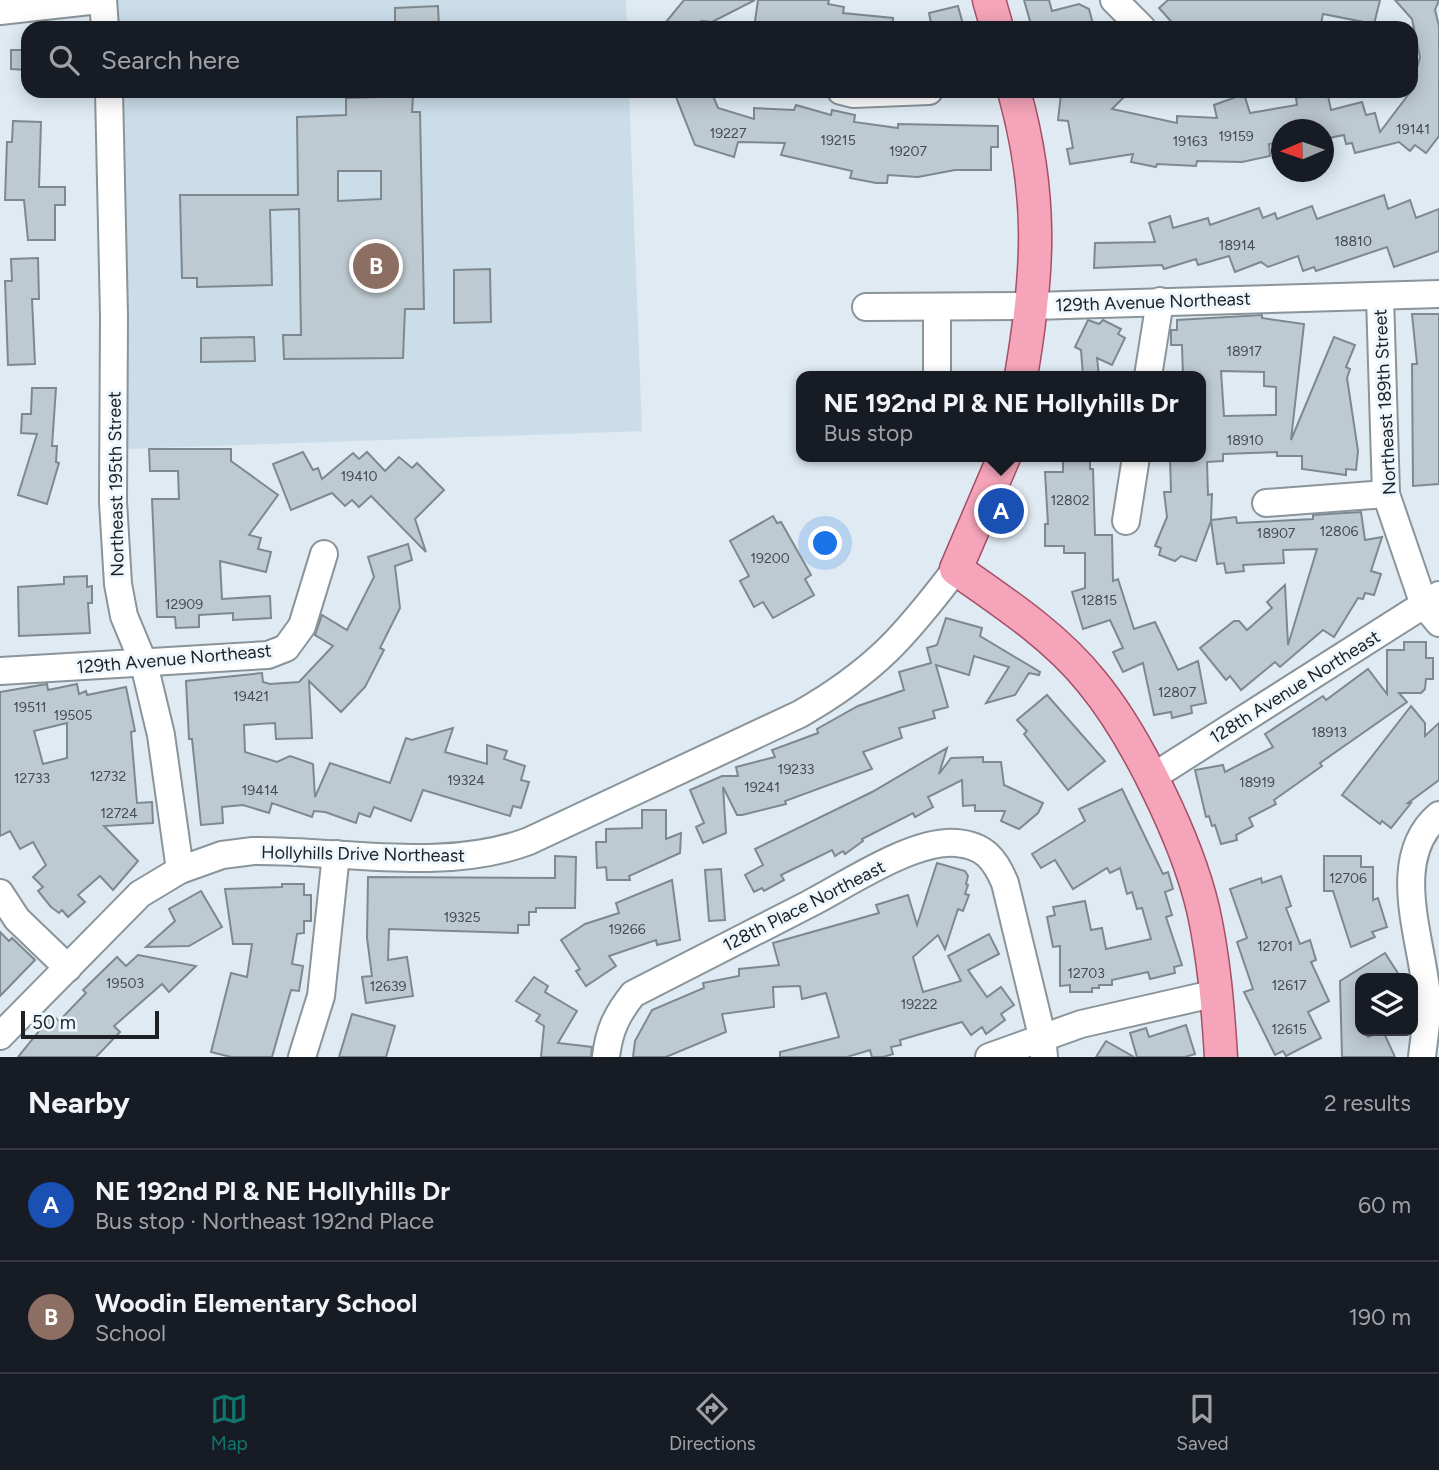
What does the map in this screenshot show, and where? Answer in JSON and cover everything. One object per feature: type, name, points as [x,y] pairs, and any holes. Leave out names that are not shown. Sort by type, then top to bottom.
[{"type":"main road","points":[[1016,98],[1028,139],[1037,213],[1033,306],[1022,371]]},
{"type":"main road","points":[[1002,462],[956,569],[1010,607],[1091,680],[1151,778],[1183,850],[1203,908],[1217,993],[1221,1057]]},
{"type":"street","points":[[0,11],[101,0],[104,21]]},
{"type":"street","points":[[1114,0],[1135,21]]},
{"type":"street","name":"Northeast 195th Street","points":[[108,98],[114,316],[113,502],[118,584],[124,617],[144,664],[161,735],[180,870]]},
{"type":"street","name":"129th Avenue Northeast","points":[[866,307],[1033,306],[1439,294]]},
{"type":"street","name":"Northeast 189th Street","points":[[1380,296],[1386,494],[1434,608]]},
{"type":"street","points":[[1149,371],[1160,301]]},
{"type":"street","points":[[937,307],[937,371]]},
{"type":"street","points":[[1126,521],[1135,462]]},
{"type":"street","points":[[1266,503],[1386,494]]},
{"type":"street","name":"129th Avenue Northeast","points":[[0,671],[268,655],[286,648],[302,626],[324,554]]},
{"type":"street","name":"Hollyhills Drive Northeast","points":[[0,1036],[140,894],[180,870],[222,855],[253,851],[461,858],[502,851],[529,841],[800,714],[841,691],[875,665],[902,637],[956,569]]},
{"type":"street","name":"128th Avenue Northeast","points":[[1151,778],[1434,608]]},
{"type":"street","points":[[1422,1057],[1427,1000],[1411,876],[1413,851],[1429,824],[1439,815]]},
{"type":"street","name":"128th Place Northeast","points":[[606,1057],[608,1038],[616,1016],[634,993],[879,867],[924,848],[955,843],[982,849],[996,861],[1005,883],[1043,1047]]},
{"type":"street","points":[[302,1057],[321,996],[336,854]]},
{"type":"street","points":[[0,893],[17,919],[68,968]]},
{"type":"street","points":[[989,1057],[1043,1047],[1217,993]]},
{"type":"shaded area","points":[[103,0],[626,0],[627,21],[104,21]]},
{"type":"shaded area","points":[[109,98],[629,98],[642,431],[126,449]]},
{"type":"building","points":[[684,0],[755,0],[714,21],[667,21]]},
{"type":"building","points":[[758,0],[829,0],[828,4],[844,7],[843,13],[893,18],[893,21],[755,21]]},
{"type":"building","points":[[1024,0],[1049,0],[1052,11],[1079,4],[1089,9],[1092,21],[1030,21]]},
{"type":"building","points":[[1168,0],[1380,0],[1375,21],[1359,21],[1323,14],[1322,21],[1171,21],[1159,8]]},
{"type":"building","points":[[1395,0],[1439,0],[1435,10],[1439,26],[1439,136],[1426,153],[1415,145],[1410,151],[1399,142],[1355,153],[1352,143],[1346,144],[1344,135],[1334,137],[1334,119],[1271,119],[1270,156],[1242,162],[1197,161],[1196,166],[1157,164],[1156,167],[1131,162],[1133,154],[1070,164],[1067,149],[1073,148],[1068,121],[1058,120],[1061,98],[1123,98],[1112,109],[1177,123],[1177,116],[1217,118],[1214,105],[1233,98],[1245,98],[1250,113],[1297,105],[1296,98],[1328,98],[1331,110],[1362,102],[1366,115],[1375,113],[1380,132],[1406,98],[1418,98],[1418,21],[1412,21]]},
{"type":"building","points":[[438,6],[439,21],[395,21],[395,8]]},
{"type":"building","points":[[958,6],[962,21],[931,21],[929,13]]},
{"type":"building","points":[[11,50],[21,50],[21,70],[11,69]]},
{"type":"building","points":[[346,98],[413,98],[412,112],[420,112],[424,309],[405,309],[403,358],[284,359],[283,335],[301,335],[299,209],[270,210],[272,285],[197,287],[197,278],[182,278],[180,195],[298,195],[297,117],[346,115]],"holes":[[[338,171],[381,171],[381,199],[338,201]]]},
{"type":"building","points":[[676,98],[714,98],[718,108],[754,119],[754,108],[794,110],[796,105],[831,115],[832,110],[855,115],[854,122],[898,128],[898,124],[998,126],[998,147],[991,147],[991,170],[955,170],[918,177],[888,175],[887,183],[850,178],[852,171],[781,155],[785,143],[738,142],[734,157],[695,145]]},
{"type":"building","points":[[13,121],[41,122],[39,187],[65,187],[65,205],[55,205],[55,240],[28,240],[24,200],[5,200],[7,142],[12,142]]},
{"type":"building","points":[[1384,195],[1388,209],[1410,200],[1416,218],[1439,209],[1439,251],[1394,267],[1387,247],[1316,271],[1314,267],[1303,271],[1298,256],[1268,267],[1261,262],[1235,272],[1229,256],[1198,265],[1196,259],[1164,269],[1162,265],[1094,268],[1095,243],[1155,242],[1149,223],[1170,216],[1173,228],[1208,218],[1210,225],[1259,208],[1263,218],[1275,213],[1277,219],[1312,206],[1317,219]]},
{"type":"building","points":[[38,258],[39,299],[32,299],[35,364],[8,365],[5,281],[12,281],[11,259]]},
{"type":"building","points":[[490,269],[491,322],[454,323],[454,270]]},
{"type":"building","points":[[1412,314],[1439,314],[1439,484],[1413,486],[1412,364],[1417,364]]},
{"type":"building","points":[[1262,315],[1262,318],[1304,324],[1291,440],[1334,337],[1355,345],[1346,367],[1350,369],[1347,378],[1358,451],[1356,470],[1346,469],[1346,475],[1302,469],[1302,456],[1277,456],[1277,452],[1223,454],[1223,461],[1207,462],[1208,495],[1212,494],[1211,520],[1236,517],[1237,523],[1313,519],[1313,515],[1361,512],[1365,540],[1382,537],[1371,571],[1381,574],[1374,595],[1365,593],[1363,599],[1358,598],[1334,637],[1323,630],[1280,667],[1275,662],[1241,690],[1230,676],[1226,680],[1200,648],[1234,621],[1239,621],[1247,630],[1272,608],[1267,602],[1285,585],[1288,645],[1317,549],[1283,550],[1284,563],[1243,565],[1244,571],[1226,573],[1224,563],[1217,564],[1211,521],[1196,561],[1181,556],[1175,561],[1159,555],[1161,548],[1155,546],[1167,517],[1164,492],[1171,492],[1170,462],[1206,462],[1206,371],[1183,371],[1182,345],[1171,345],[1171,330],[1177,330],[1177,320]],"holes":[[[1221,371],[1264,372],[1264,386],[1276,387],[1276,415],[1224,416]]]},
{"type":"building","points":[[1088,320],[1099,324],[1103,320],[1121,329],[1118,334],[1125,338],[1112,365],[1097,358],[1098,371],[1083,371],[1081,350],[1075,347]]},
{"type":"building","points":[[254,337],[255,361],[201,362],[201,338]]},
{"type":"building","points":[[32,388],[56,388],[52,446],[57,446],[56,462],[59,463],[47,504],[18,495],[37,434],[21,433],[22,414],[31,414]]},
{"type":"building","points":[[149,449],[231,449],[231,461],[278,495],[249,535],[261,538],[258,549],[271,552],[266,572],[220,561],[222,599],[270,596],[271,618],[233,620],[233,613],[199,615],[199,627],[176,628],[175,617],[157,617],[152,499],[179,499],[178,471],[150,471]]},
{"type":"building","points":[[303,452],[313,470],[318,468],[322,479],[353,453],[359,459],[367,452],[385,471],[399,457],[412,468],[417,463],[444,490],[415,519],[426,552],[371,496],[359,507],[352,500],[345,506],[332,493],[291,510],[273,464]]},
{"type":"building","points":[[1063,462],[1090,462],[1090,469],[1093,469],[1095,535],[1112,535],[1113,581],[1118,579],[1134,629],[1155,622],[1178,670],[1198,661],[1206,703],[1191,706],[1192,713],[1172,718],[1171,712],[1154,715],[1143,663],[1123,672],[1113,652],[1123,648],[1110,620],[1083,629],[1072,592],[1085,588],[1085,553],[1064,553],[1064,546],[1045,546],[1045,524],[1048,524],[1045,472],[1063,472]]},
{"type":"building","points":[[773,516],[777,523],[781,522],[811,575],[805,579],[814,595],[773,618],[763,602],[754,607],[740,581],[749,576],[730,541]]},
{"type":"building","points":[[408,544],[412,560],[395,566],[400,608],[380,648],[384,650],[365,687],[341,712],[309,681],[312,738],[276,739],[275,723],[244,725],[245,752],[277,762],[290,756],[313,764],[315,797],[330,763],[390,783],[406,738],[412,740],[453,728],[445,752],[487,764],[487,745],[507,751],[504,759],[525,766],[521,780],[529,782],[521,808],[513,806],[510,816],[423,790],[411,821],[374,807],[370,817],[359,813],[356,823],[325,812],[314,811],[312,817],[272,803],[269,813],[243,805],[222,807],[223,823],[201,825],[192,739],[189,739],[186,681],[262,673],[263,682],[270,684],[299,682],[333,646],[315,635],[322,615],[347,630],[374,577],[368,557]]},
{"type":"building","points":[[87,576],[87,587],[92,586],[92,603],[88,603],[90,633],[19,636],[18,587],[64,584],[64,577]]},
{"type":"building","points":[[946,618],[982,628],[980,636],[1040,672],[1039,675],[1029,673],[1015,695],[986,703],[1009,667],[974,656],[969,675],[936,665],[948,707],[933,711],[935,718],[899,728],[902,738],[863,752],[872,769],[785,801],[786,804],[742,815],[737,815],[723,787],[726,833],[703,843],[696,827],[704,823],[690,790],[722,776],[738,776],[736,767],[775,757],[772,750],[818,733],[817,729],[858,706],[904,690],[899,672],[931,663],[927,648],[937,645]]},
{"type":"building","points":[[1404,642],[1426,642],[1426,658],[1433,658],[1433,679],[1426,679],[1425,689],[1421,693],[1399,693],[1407,702],[1320,763],[1322,766],[1274,800],[1276,804],[1249,818],[1253,826],[1236,835],[1237,840],[1221,844],[1215,825],[1212,826],[1209,816],[1206,817],[1195,770],[1223,765],[1225,772],[1273,747],[1265,734],[1323,696],[1326,700],[1368,669],[1387,694],[1387,650],[1404,650]]},
{"type":"building","points":[[47,684],[48,690],[77,684],[79,694],[86,691],[87,695],[126,687],[135,731],[131,732],[137,803],[152,802],[153,823],[104,826],[138,861],[113,890],[100,876],[78,895],[85,902],[68,917],[62,910],[59,913],[51,907],[38,891],[43,887],[33,877],[46,865],[33,842],[20,849],[10,831],[0,836],[0,692]],"holes":[[[67,723],[67,758],[43,764],[34,731]]]},
{"type":"building","points":[[1047,695],[1105,761],[1068,790],[1024,734],[1027,731],[1017,720]]},
{"type":"building","points":[[1411,706],[1425,723],[1425,736],[1439,723],[1439,780],[1408,803],[1411,803],[1391,828],[1382,821],[1380,824],[1342,795]]},
{"type":"building","points":[[947,748],[939,774],[951,758],[983,757],[983,762],[1001,762],[1004,785],[1043,803],[1038,813],[1019,829],[1001,821],[1005,811],[975,811],[975,805],[963,806],[962,780],[928,797],[933,807],[915,817],[913,813],[862,839],[863,841],[845,854],[843,851],[835,856],[832,850],[781,875],[784,880],[764,891],[762,888],[754,892],[745,875],[763,865],[755,849],[872,792]]},
{"type":"building","points":[[1122,789],[1163,874],[1168,872],[1173,889],[1165,892],[1172,915],[1166,917],[1182,965],[1174,967],[1175,973],[1150,979],[1148,972],[1112,980],[1112,985],[1099,985],[1099,988],[1092,988],[1092,992],[1070,992],[1070,985],[1060,986],[1060,946],[1053,947],[1047,917],[1055,915],[1053,907],[1085,901],[1091,930],[1102,928],[1106,949],[1151,939],[1142,908],[1137,909],[1132,892],[1127,894],[1120,868],[1110,873],[1107,868],[1073,889],[1055,860],[1041,868],[1032,854],[1085,821],[1079,809]]},
{"type":"building","points":[[642,810],[666,810],[666,839],[681,833],[680,853],[629,876],[630,880],[607,880],[606,867],[597,868],[596,842],[606,842],[606,829],[642,828]]},
{"type":"building","points":[[555,856],[576,857],[575,908],[536,908],[536,912],[529,912],[529,925],[518,925],[518,933],[389,929],[388,960],[407,957],[413,996],[366,1003],[362,977],[372,976],[367,938],[368,877],[555,878]]},
{"type":"building","points":[[1324,856],[1361,856],[1361,867],[1373,867],[1373,900],[1378,898],[1387,927],[1372,932],[1375,937],[1351,947],[1333,891],[1324,891]]},
{"type":"building","points":[[937,863],[965,871],[968,885],[965,894],[969,895],[963,911],[958,909],[945,949],[938,935],[913,957],[923,992],[961,981],[948,956],[989,934],[999,954],[968,970],[987,997],[1001,987],[1014,1005],[1001,1014],[1005,1020],[986,1034],[982,1027],[971,1035],[962,1022],[900,1040],[901,1045],[891,1047],[893,1054],[883,1057],[872,1057],[870,1050],[847,1057],[780,1057],[780,1052],[839,1037],[826,993],[802,999],[800,986],[773,987],[774,1007],[722,1014],[726,1032],[666,1057],[633,1057],[635,1041],[652,1010],[704,988],[703,983],[739,976],[739,969],[779,965],[773,943],[879,913],[876,905],[908,895],[917,925]]},
{"type":"building","points":[[721,869],[725,920],[709,921],[705,870]]},
{"type":"building","points":[[1281,876],[1291,906],[1286,908],[1300,944],[1310,940],[1316,960],[1311,962],[1329,1001],[1308,1012],[1321,1038],[1286,1056],[1283,1051],[1275,1055],[1244,992],[1253,989],[1237,942],[1247,938],[1230,889],[1261,878],[1262,883]]},
{"type":"building","points":[[672,880],[680,940],[657,945],[656,940],[609,956],[616,966],[586,986],[576,971],[580,969],[561,940],[585,924],[619,913],[616,903]]},
{"type":"building","points":[[282,884],[304,884],[304,895],[311,895],[311,921],[304,921],[304,933],[297,934],[292,964],[303,966],[299,991],[291,990],[272,1057],[231,1057],[211,1052],[231,973],[247,977],[252,944],[233,944],[225,889],[282,887]]},
{"type":"building","points":[[201,891],[222,927],[189,946],[146,947],[175,921],[169,909]]},
{"type":"building","points":[[0,932],[9,941],[12,938],[35,960],[0,996]]},
{"type":"building","points":[[1385,953],[1398,973],[1355,973],[1355,1036],[1385,1036],[1395,1057],[1342,1057],[1340,981]]},
{"type":"building","points":[[138,955],[196,966],[169,992],[162,984],[114,1026],[120,1032],[96,1057],[18,1057],[52,1015],[59,1021],[86,993],[83,990],[117,957],[126,966]]},
{"type":"building","points":[[534,977],[548,986],[545,992],[577,1011],[558,1043],[592,1047],[591,1057],[541,1057],[544,1026],[536,1021],[540,1015],[516,1001]]},
{"type":"building","points":[[352,1014],[395,1026],[386,1057],[339,1057]]},
{"type":"building","points":[[1186,1025],[1195,1054],[1185,1057],[1137,1057],[1130,1033],[1146,1028],[1149,1037]]},
{"type":"building","points":[[1106,1041],[1134,1057],[1096,1057]]},
{"type":"place","name":"Woodin Elementary School","points":[[376,266]]},
{"type":"place","name":"NE 192nd Pl & NE Hollyhills Dr","points":[[1001,511]]}]
